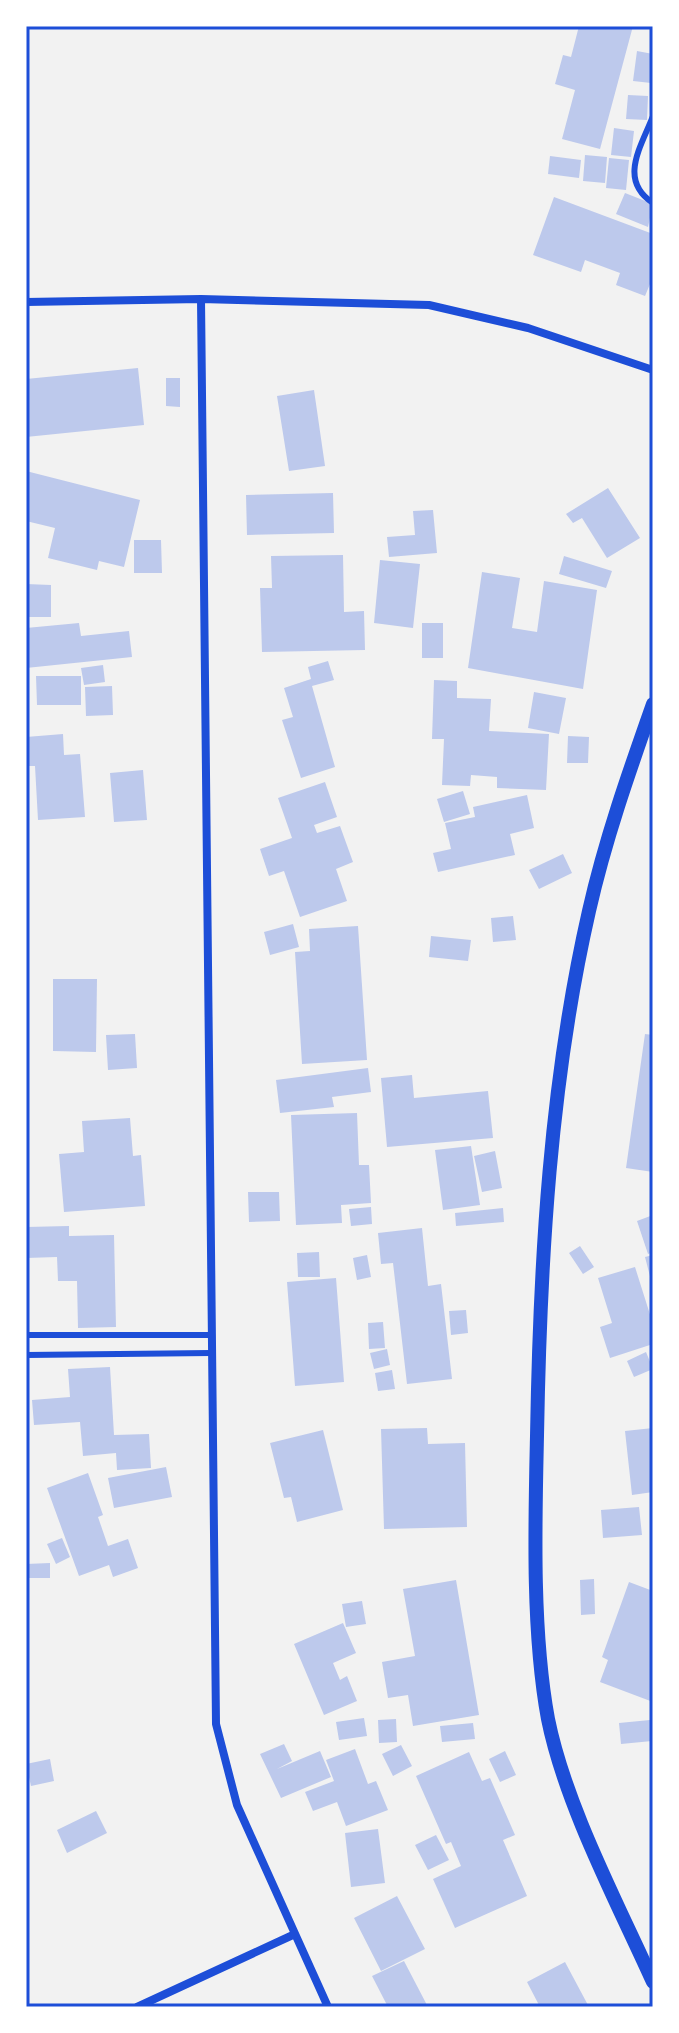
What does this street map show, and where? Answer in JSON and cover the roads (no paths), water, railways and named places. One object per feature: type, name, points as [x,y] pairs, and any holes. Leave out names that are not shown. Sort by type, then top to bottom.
[{"type":"street","points":[[201,299],[216,1724],[237,1805],[328,2007]]},
{"type":"street","points":[[26,302],[354,300],[429,305],[528,328],[653,370]]},
{"type":"street","points":[[652,1974],[569,1786],[548,1717],[541,1643],[536,1485],[539,1303],[545,1210],[561,1083],[588,912],[612,823],[653,704]]},
{"type":"street","points":[[137,2007],[295,1934]]},
{"type":"lane","points":[[653,116],[632,170],[639,190],[653,203]]},
{"type":"lane","points":[[26,1335],[211,1335]]},
{"type":"lane","points":[[26,1355],[211,1353]]}]
